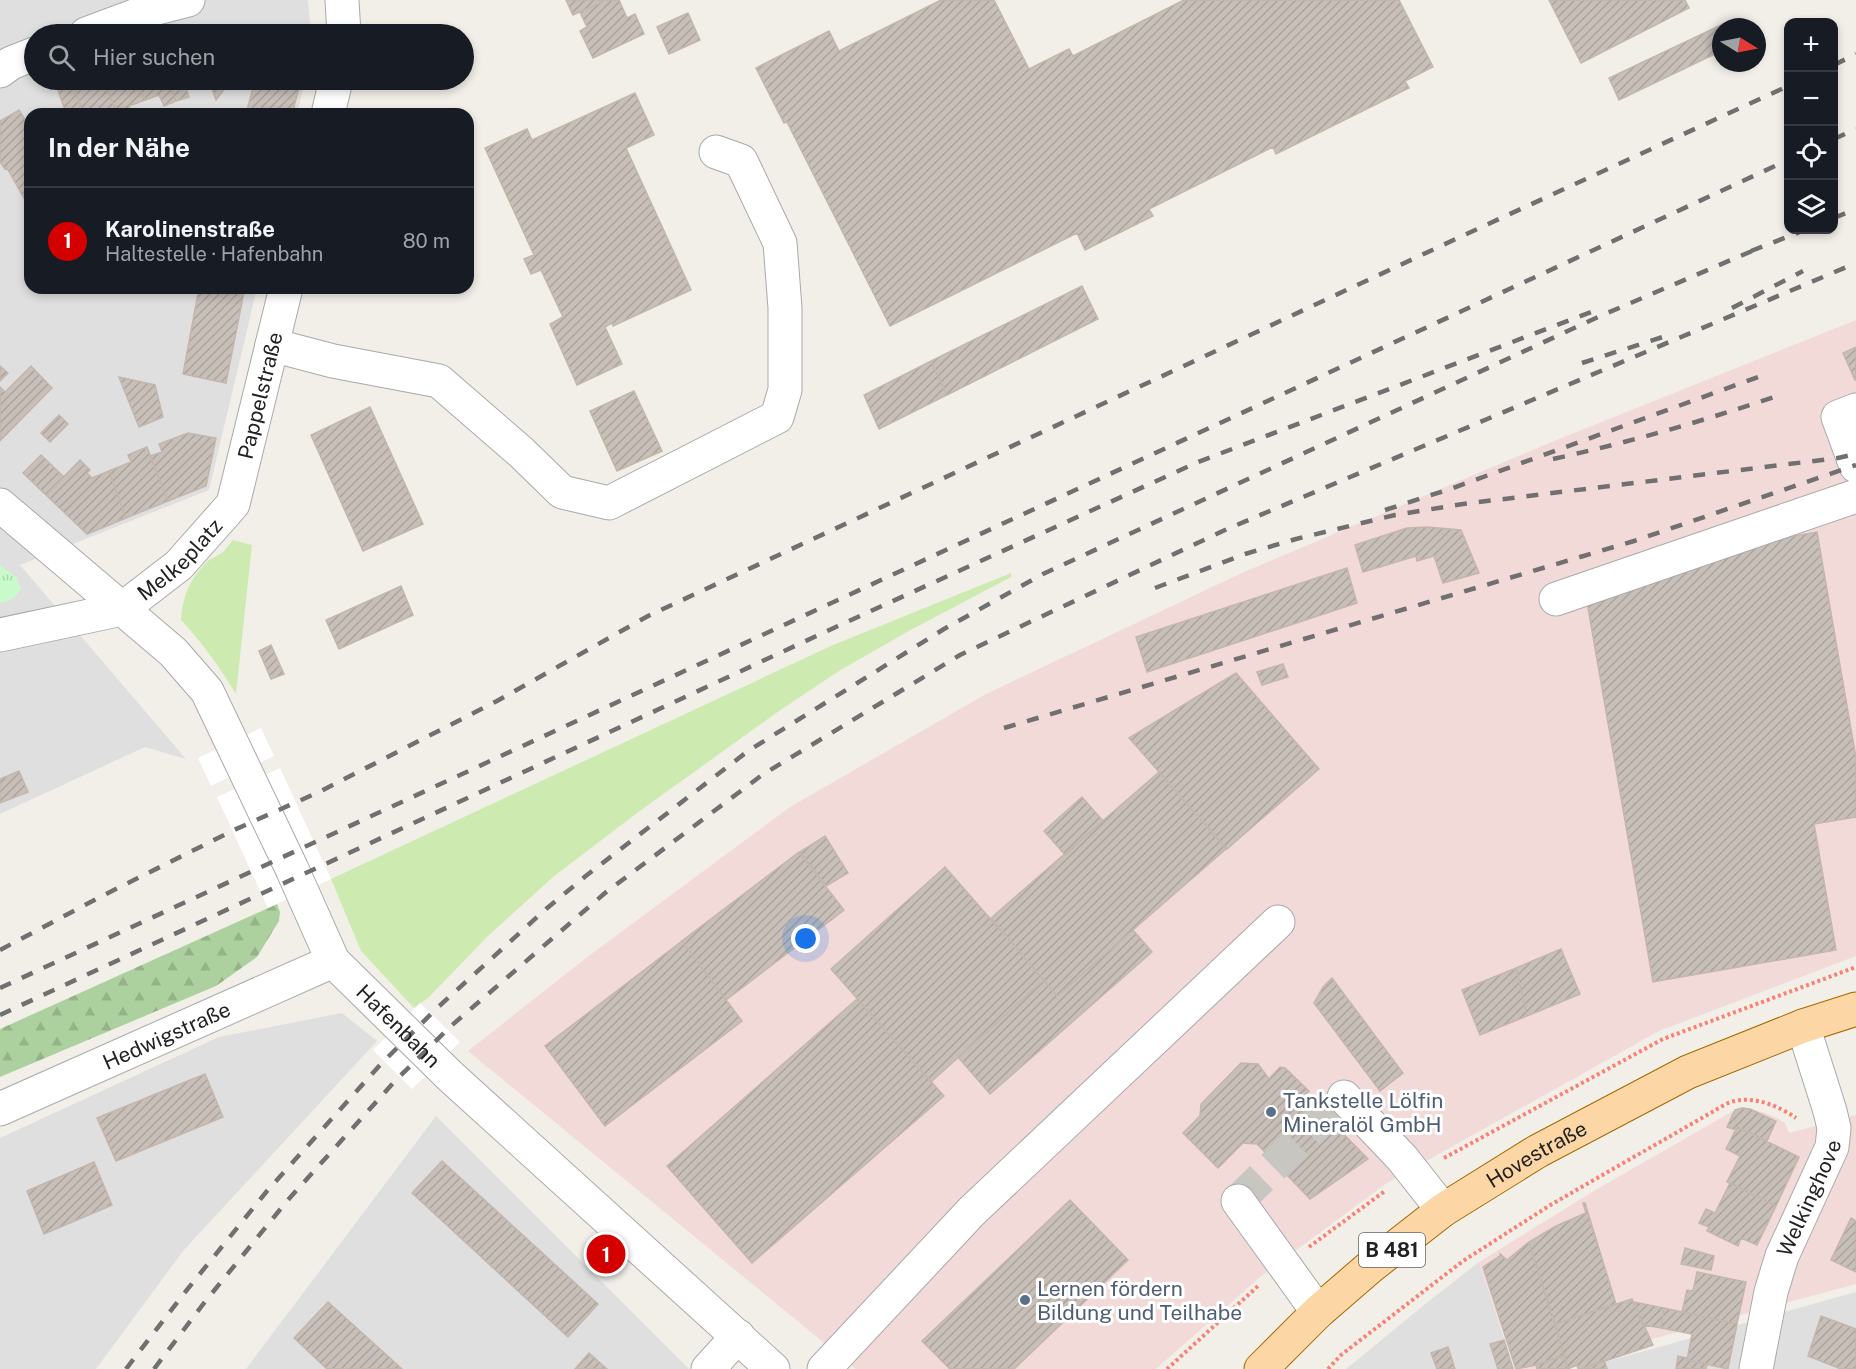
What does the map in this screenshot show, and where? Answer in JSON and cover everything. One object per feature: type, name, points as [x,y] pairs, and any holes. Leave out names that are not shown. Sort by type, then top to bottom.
[{"type":"main road","name":"Hovestraße","points":[[1261,1369],[1318,1312],[1370,1267],[1443,1210],[1538,1151],[1688,1072],[1803,1026],[1856,1009]]},
{"type":"street","points":[[113,24],[153,9],[188,0]]},
{"type":"street","points":[[342,0],[343,24]]},
{"type":"street","points":[[329,108],[334,90]]},
{"type":"street","points":[[272,345],[333,361],[439,381],[522,453],[562,492],[609,503],[777,417],[785,390],[785,308],[780,243],[741,161],[716,152]]},
{"type":"street","name":"Pappelstraße","points":[[233,504],[285,294]]},
{"type":"street","points":[[1856,410],[1838,417],[1856,466]]},
{"type":"street","points":[[1556,599],[1856,495]]},
{"type":"street","name":"Melkeplatz","points":[[122,609],[179,565],[233,504]]},
{"type":"street","name":"Hafenbahn","points":[[0,505],[173,652],[207,691],[333,961],[458,1084],[773,1369]]},
{"type":"street","points":[[0,635],[122,609]]},
{"type":"street","points":[[825,1369],[972,1211],[1278,922]]},
{"type":"street","name":"Hedwigstraße","points":[[0,1109],[333,961]]},
{"type":"street","name":"Welkinghove","points":[[1755,1369],[1771,1292],[1782,1256],[1832,1147],[1834,1128],[1830,1111],[1803,1026]]},
{"type":"street","points":[[1344,1097],[1402,1158],[1443,1210]]},
{"type":"street","points":[[1238,1201],[1318,1312]]},
{"type":"street","points":[[708,1369],[738,1336]]},
{"type":"path","points":[[1328,1369],[1341,1356],[1463,1261],[1552,1204],[1731,1102],[1746,1100],[1777,1107],[1798,1119],[1806,1118]]},
{"type":"shaded area","points":[[0,0],[308,0],[310,24],[24,24],[24,90],[303,90],[298,108],[24,108],[24,294],[256,294],[209,490],[20,565],[186,759],[145,747],[0,814]]},
{"type":"shaded area","points":[[1856,320],[1856,956],[1659,1031],[1387,1183],[1260,1277],[1156,1369],[856,1369],[468,1051],[586,958],[790,807],[986,694],[1244,572],[1554,441]]},
{"type":"shaded area","points":[[342,1013],[377,1041],[183,1251],[96,1369],[0,1369],[0,1138],[219,1037]]},
{"type":"shaded area","points":[[1742,1108],[1775,1117],[1785,1123],[1789,1133],[1856,1115],[1856,1284],[1541,1369],[1515,1369],[1479,1262],[1597,1189]]},
{"type":"shaded area","points":[[436,1116],[689,1369],[246,1369]]},
{"type":"shaded area","points":[[1479,1262],[1514,1369],[1346,1369],[1429,1301]]},
{"type":"shaded area","points":[[1856,1292],[1856,1369],[1580,1369]]},
{"type":"green space","points":[[233,540],[252,545],[236,694],[196,637],[181,620],[183,603],[192,580],[208,561],[222,552]]},
{"type":"green space","points":[[0,565],[17,578],[21,589],[12,599],[0,603]]},
{"type":"green space","points":[[1011,573],[1011,577],[839,671],[637,813],[553,877],[487,937],[429,997],[414,1008],[361,951],[331,879],[833,645]]},
{"type":"green space","points":[[277,904],[280,912],[279,921],[257,957],[216,986],[0,1077],[0,1029]]},
{"type":"pier","points":[[261,728],[274,756],[211,786],[198,758]]},
{"type":"pier","points":[[280,768],[331,879],[268,908],[217,797]]},
{"type":"pier","points":[[420,1003],[460,1042],[412,1089],[373,1050]]},
{"type":"building","points":[[566,0],[606,0],[573,15]]},
{"type":"building","points":[[606,0],[619,0],[627,18],[635,14],[644,34],[593,58],[580,31],[587,27],[580,12]]},
{"type":"building","points":[[941,0],[994,0],[1029,69],[1069,49],[1073,56],[1184,0],[1399,0],[1433,67],[1405,81],[1409,88],[1276,154],[1273,147],[1149,209],[1153,216],[1085,250],[1077,233],[890,326],[787,122],[784,123],[756,68],[829,31],[839,51]]},
{"type":"building","points":[[1549,0],[1685,0],[1689,8],[1581,63]]},
{"type":"building","points":[[688,13],[700,40],[669,54],[657,27]]},
{"type":"building","points":[[1712,29],[1712,55],[1619,100],[1609,78]]},
{"type":"building","points":[[58,90],[75,90],[81,107],[64,108]]},
{"type":"building","points":[[75,90],[108,90],[115,108],[82,108]]},
{"type":"building","points":[[108,90],[140,90],[145,100],[129,106],[130,108],[115,108]]},
{"type":"building","points":[[140,90],[172,90],[176,101],[164,106],[159,95],[145,100]]},
{"type":"building","points":[[172,90],[187,90],[189,97],[176,101]]},
{"type":"building","points":[[212,90],[224,90],[216,100]]},
{"type":"building","points":[[252,90],[298,90],[294,108],[248,108]]},
{"type":"building","points":[[635,93],[654,135],[626,148],[691,290],[613,326],[612,323],[605,327],[622,364],[577,385],[550,324],[563,317],[541,270],[531,274],[524,259],[534,255],[485,148],[527,129],[532,140]]},
{"type":"building","points":[[19,110],[24,118],[24,198],[7,168],[5,169],[0,162],[0,121]]},
{"type":"building","points":[[1082,286],[1098,319],[947,395],[931,361]]},
{"type":"building","points":[[198,294],[244,294],[226,383],[183,374]]},
{"type":"building","points":[[1856,347],[1856,380],[1855,380],[1843,353]]},
{"type":"building","points":[[931,361],[947,395],[879,429],[864,395]]},
{"type":"building","points":[[0,366],[8,373],[0,381]]},
{"type":"building","points":[[31,366],[52,388],[0,441],[0,387],[5,392]]},
{"type":"building","points":[[119,377],[155,385],[163,417],[139,427]]},
{"type":"building","points":[[634,391],[662,451],[617,471],[590,411]]},
{"type":"building","points":[[370,407],[423,524],[363,551],[311,435]]},
{"type":"building","points":[[59,415],[68,424],[50,442],[41,433]]},
{"type":"building","points":[[188,433],[216,438],[206,486],[168,501],[150,456],[162,452],[159,444]]},
{"type":"building","points":[[147,447],[168,501],[126,518],[109,471],[131,462],[128,455]]},
{"type":"building","points":[[41,455],[64,477],[46,495],[23,473]]},
{"type":"building","points":[[80,460],[90,470],[87,473],[92,478],[109,471],[126,518],[87,534],[46,495]]},
{"type":"building","points":[[1407,528],[1461,530],[1479,573],[1443,583],[1434,556],[1417,561],[1416,556],[1363,572],[1355,545]]},
{"type":"building","points":[[1817,532],[1856,758],[1856,817],[1814,824],[1836,950],[1653,982],[1587,602],[1765,541]]},
{"type":"building","points":[[1347,568],[1357,603],[1147,672],[1136,637]]},
{"type":"building","points":[[401,586],[413,615],[339,649],[326,620]]},
{"type":"building","points":[[271,645],[284,674],[271,679],[259,651]]},
{"type":"building","points":[[1283,664],[1288,677],[1262,685],[1257,672]]},
{"type":"building","points":[[1236,673],[1319,769],[1227,849],[1129,738]]},
{"type":"building","points":[[19,771],[28,792],[0,803],[0,779]]},
{"type":"building","points":[[1159,772],[1226,849],[1057,996],[991,918]]},
{"type":"building","points":[[1082,797],[1103,821],[1065,855],[1044,831]]},
{"type":"building","points":[[825,836],[848,873],[826,886],[800,852]]},
{"type":"building","points":[[799,852],[844,910],[726,1000],[682,941]]},
{"type":"building","points":[[945,867],[1044,980],[931,1082],[831,969]]},
{"type":"building","points":[[1133,930],[1152,952],[990,1094],[958,1057],[1044,980],[1057,996]]},
{"type":"building","points":[[682,941],[742,1021],[605,1126],[545,1046]]},
{"type":"building","points":[[1561,949],[1580,994],[1527,1016],[1516,968]]},
{"type":"building","points":[[1516,968],[1527,1016],[1480,1035],[1462,990]]},
{"type":"building","points":[[1332,978],[1403,1073],[1380,1091],[1314,1003],[1323,987]]},
{"type":"building","points":[[857,999],[944,1096],[752,1263],[667,1166]]},
{"type":"building","points":[[1241,1063],[1258,1064],[1269,1079],[1280,1067],[1285,1068],[1309,1091],[1257,1144],[1243,1143],[1218,1168],[1183,1133],[1200,1116],[1201,1104]]},
{"type":"building","points":[[205,1074],[223,1117],[116,1161],[97,1118]]},
{"type":"building","points":[[1305,1095],[1368,1159],[1310,1199],[1257,1144]]},
{"type":"building","points":[[1750,1109],[1776,1121],[1767,1141],[1737,1127],[1736,1130],[1727,1127],[1735,1110]]},
{"type":"building","points":[[1737,1127],[1799,1157],[1776,1206],[1727,1182],[1740,1156],[1726,1149]]},
{"type":"building","points":[[442,1161],[598,1304],[568,1337],[412,1193]]},
{"type":"building","points":[[94,1162],[112,1205],[44,1234],[27,1191]]},
{"type":"building","points":[[1730,1183],[1776,1206],[1757,1245],[1741,1238],[1738,1246],[1707,1231],[1709,1227],[1699,1223],[1706,1209],[1715,1213]]},
{"type":"building","name":"Lernen fördern Bildung und Teilhabe","points":[[1070,1200],[1128,1260],[1014,1369],[950,1369],[922,1341]]},
{"type":"building","points":[[1583,1203],[1585,1203],[1616,1304],[1555,1324],[1529,1242],[1556,1226],[1586,1213]]},
{"type":"building","points":[[1851,1218],[1856,1221],[1856,1272],[1831,1260]]},
{"type":"building","points":[[1529,1242],[1564,1355],[1516,1369],[1483,1267],[1500,1254],[1507,1260]]},
{"type":"building","points":[[1685,1248],[1714,1256],[1711,1270],[1681,1264]]},
{"type":"building","points":[[1697,1272],[1746,1282],[1737,1324],[1682,1312],[1687,1290],[1693,1291]]},
{"type":"building","points":[[1632,1299],[1653,1345],[1581,1369],[1578,1369],[1577,1365],[1568,1369],[1555,1324]]},
{"type":"building","points":[[328,1302],[402,1369],[327,1369],[294,1338]]},
{"type":"building","points":[[1634,1302],[1664,1308],[1661,1328],[1643,1325]]},
{"type":"building","points":[[1664,1308],[1737,1324],[1728,1369],[1687,1360],[1692,1334],[1661,1328]]},
{"type":"building","points":[[1821,1316],[1856,1329],[1856,1369],[1841,1369],[1808,1356]]},
{"type":"building","points":[[1504,1340],[1513,1369],[1498,1369],[1490,1344]]},
{"type":"building","points":[[1448,1347],[1455,1369],[1437,1369],[1431,1353]]},
{"type":"building","points":[[589,1353],[607,1369],[575,1369]]},
{"type":"building","points":[[1564,1356],[1568,1369],[1537,1369],[1536,1365]]},
{"type":"building","points":[[1678,1356],[1707,1364],[1706,1369],[1676,1369]]},
{"type":"building","points":[[1604,1360],[1607,1369],[1581,1369]]},
{"type":"tunnel","points":[[1238,1201],[1344,1097]]},
{"type":"railway","points":[[1838,63],[1856,54]]},
{"type":"railway","points":[[0,950],[102,896],[234,830],[319,792],[497,701],[648,616],[1784,88]]},
{"type":"railway","points":[[1838,137],[1856,129]]},
{"type":"railway","points":[[0,988],[1784,162]]},
{"type":"railway","points":[[1838,216],[1856,209]]},
{"type":"railway","points":[[1751,251],[1795,234]]},
{"type":"railway","points":[[126,1369],[267,1191],[380,1065],[436,1009],[587,875],[748,751],[944,629],[1043,574],[1598,317],[1759,248]]},
{"type":"railway","points":[[154,1369],[287,1201],[395,1081],[451,1026],[605,893],[762,775],[960,655],[1225,530],[1856,263]]},
{"type":"railway","points":[[1732,308],[1803,271]]},
{"type":"railway","points":[[0,1015],[838,626],[1198,462],[1591,312]]},
{"type":"railway","points":[[1582,363],[1672,334]]},
{"type":"railway","points":[[1385,510],[1453,488],[1758,377]]},
{"type":"railway","points":[[1553,459],[1665,431],[1774,397]]},
{"type":"railway","points":[[1155,588],[1245,554],[1395,515],[1463,504],[1856,454]]},
{"type":"railway","points":[[1004,728],[1634,541],[1856,465]]},
{"type":"place","name":"Tankstelle Lölfin Mineralöl GmbH","points":[[1271,1112]]},
{"type":"place","name":"Karolinenstraße","points":[[606,1254]]},
{"type":"place","name":"Lernen fördern Bildung und Teilhabe","points":[[1025,1300]]}]
